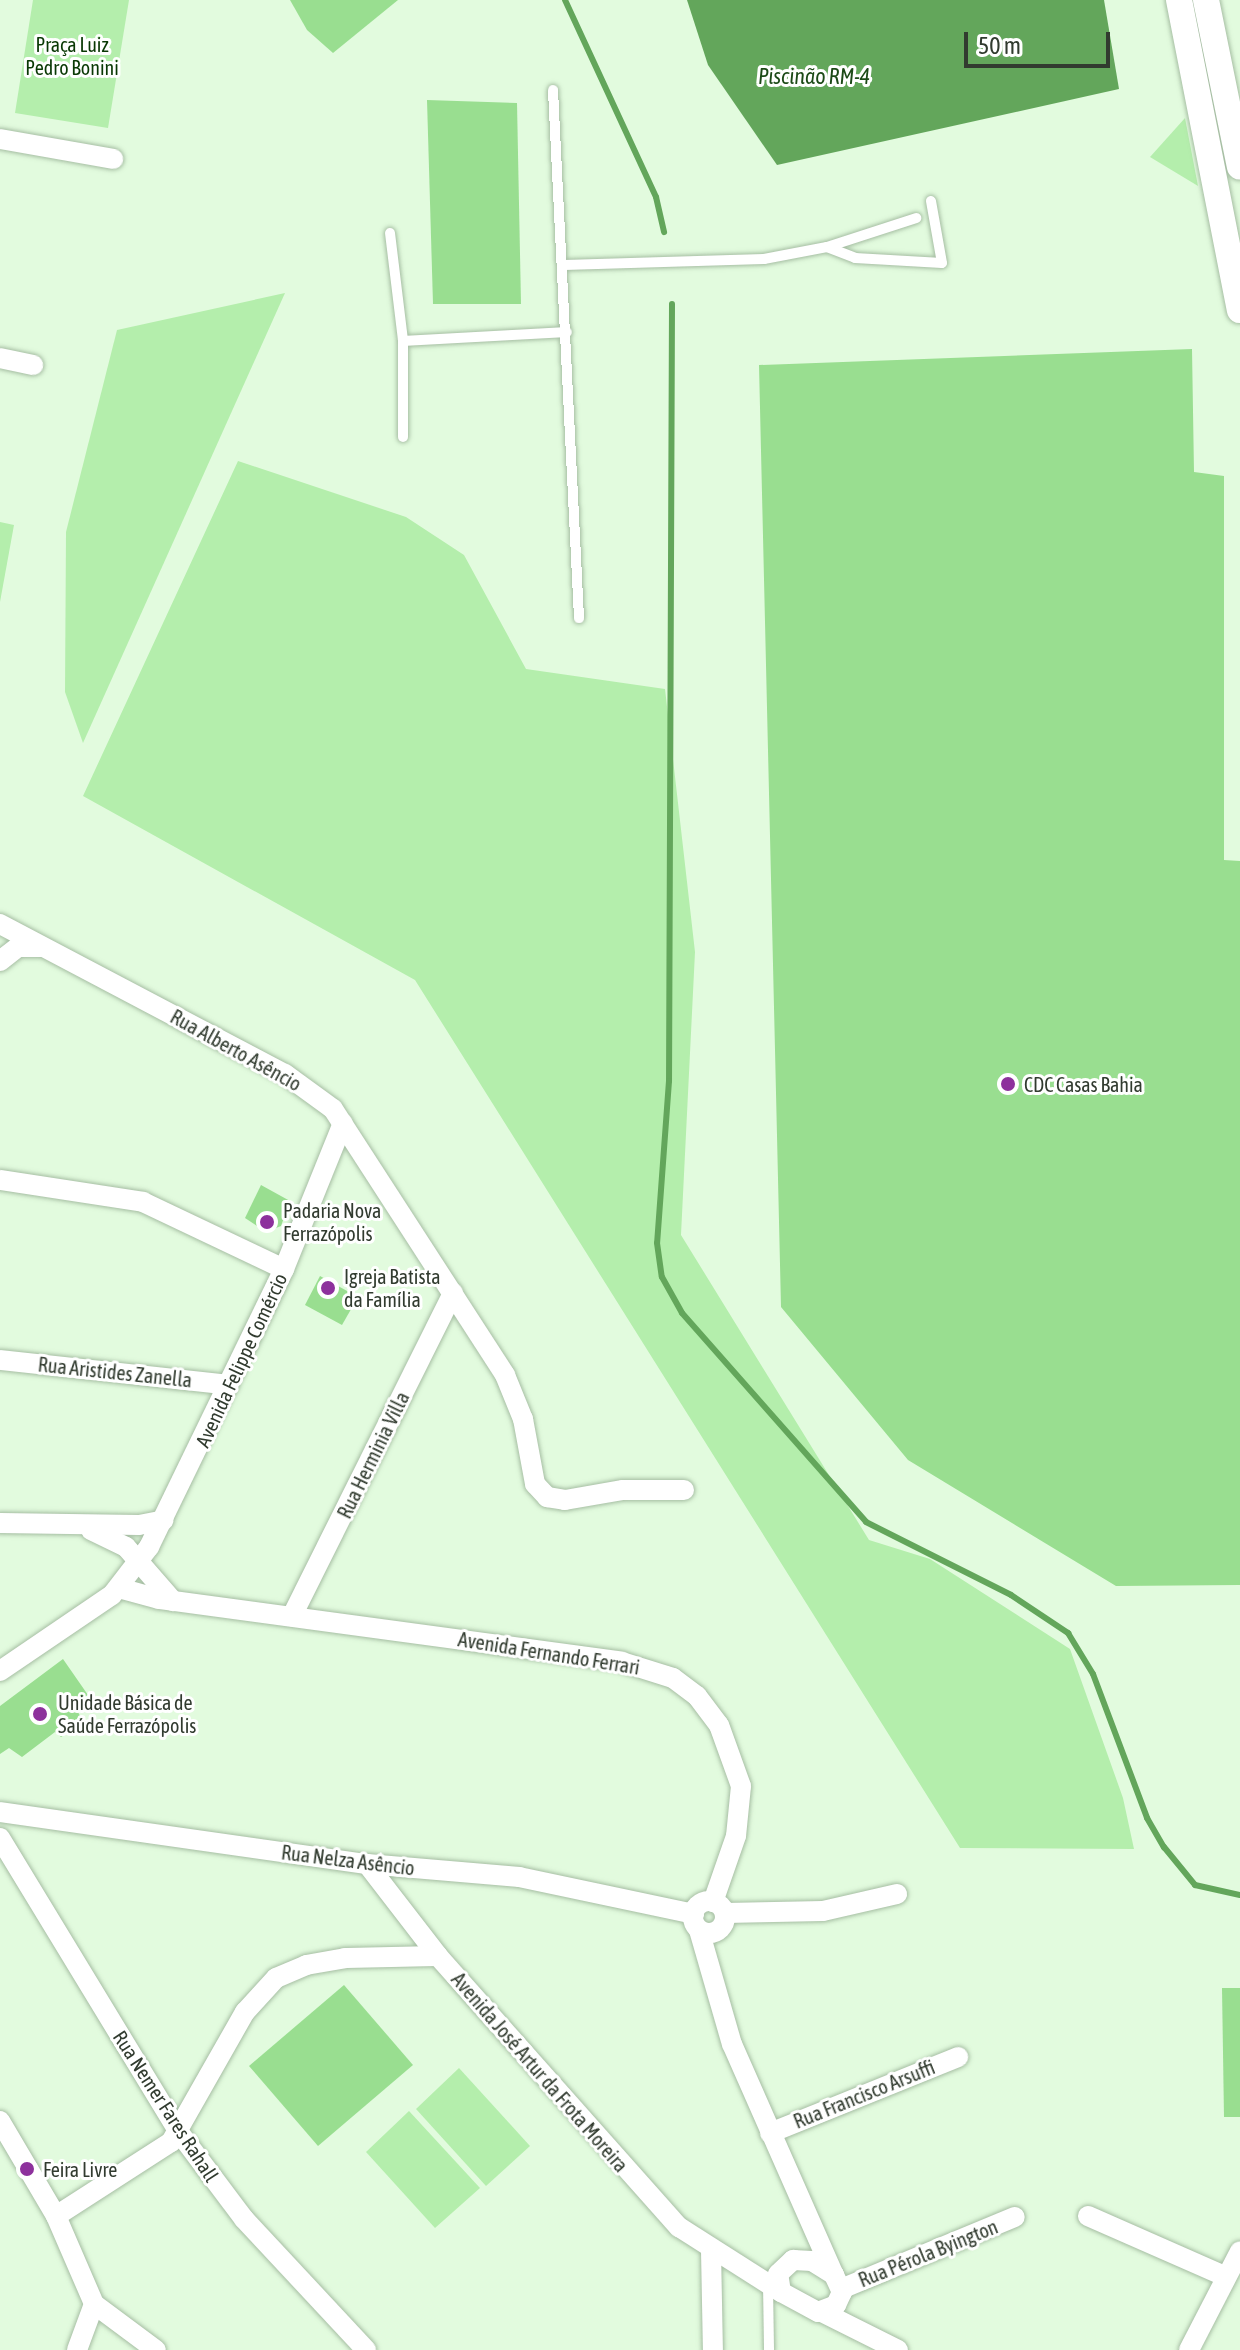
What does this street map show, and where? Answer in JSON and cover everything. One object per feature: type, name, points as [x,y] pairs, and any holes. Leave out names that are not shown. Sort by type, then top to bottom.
[{"type":"street","points":[[1179,0],[1240,310]]},
{"type":"street","points":[[1206,0],[1240,167]]},
{"type":"street","points":[[0,139],[113,159]]},
{"type":"street","points":[[0,358],[33,365]]},
{"type":"street","points":[[0,927],[0,952]]},
{"type":"street","name":"Rua Alberto Asêncio","points":[[0,927],[285,1074],[333,1109],[453,1293],[519,1404],[540,1491],[565,1500],[623,1490],[684,1490]]},
{"type":"street","points":[[0,961],[18,947],[42,947]]},
{"type":"street","name":"Avenida Felippe Comércio","points":[[119,1588],[164,1520],[284,1269],[343,1123]]},
{"type":"street","points":[[0,1180],[143,1202],[284,1269]]},
{"type":"street","name":"Rua Herminia Villa","points":[[292,1616],[453,1293]]},
{"type":"street","name":"Rua Aristides Zanella","points":[[0,1360],[229,1385]]},
{"type":"street","points":[[0,1523],[139,1525],[164,1520]]},
{"type":"street","points":[[72,1523],[119,1542],[173,1601]]},
{"type":"street","points":[[0,1671],[119,1588]]},
{"type":"street","name":"Avenida Fernando Ferrari","points":[[119,1588],[173,1601],[622,1662],[685,1686],[726,1737],[741,1786],[736,1836],[710,1918],[715,1982],[732,2044],[770,2133]]},
{"type":"street","name":"Rua Nelza Asêncio","points":[[0,1812],[367,1864],[534,1880],[710,1918],[823,1911],[897,1894]]},
{"type":"street","name":"Rua Nemer Fares Rahall","points":[[0,1838],[178,2131],[244,2219],[366,2350]]},
{"type":"street","name":"Avenida José Artur da Frota Moreira","points":[[367,1864],[438,1956],[671,2218],[711,2250],[822,2312]]},
{"type":"street","points":[[56,2216],[161,2150],[178,2131],[245,2012],[267,1984],[320,1962],[438,1956]]},
{"type":"street","name":"Rua Francisco Arsuffi","points":[[770,2133],[958,2057]]},
{"type":"street","points":[[0,2121],[56,2216],[94,2304],[156,2350]]},
{"type":"street","points":[[770,2133],[839,2286],[876,2338]]},
{"type":"street","points":[[775,2287],[786,2263],[800,2244],[806,2214]]},
{"type":"street","points":[[1088,2216],[1225,2276]]},
{"type":"street","name":"Rua Pérola Byington","points":[[822,2312],[839,2286],[1015,2217]]},
{"type":"street","points":[[711,2250],[713,2350]]},
{"type":"street","points":[[1189,2350],[1240,2251]]},
{"type":"street","name":"Avenida José Artur da Frota Moreira","points":[[732,2261],[812,2261],[839,2286]]},
{"type":"street","points":[[77,2350],[94,2304]]},
{"type":"street","points":[[822,2312],[898,2350]]},
{"type":"lane","points":[[553,90],[579,618]]},
{"type":"lane","points":[[827,247],[867,260],[942,263],[931,201]]},
{"type":"lane","points":[[564,265],[764,259],[827,247],[916,218]]},
{"type":"lane","points":[[390,233],[403,341],[403,437]]},
{"type":"lane","points":[[403,341],[567,332]]},
{"type":"lane","points":[[769,2350],[775,2287]]},
{"type":"green space","name":"Praça Luiz Pedro Bonini","points":[[33,0],[129,0],[108,128],[15,113]]},
{"type":"green space","points":[[1185,118],[1198,186],[1150,157]]},
{"type":"green space","points":[[285,293],[83,743],[65,692],[66,532],[117,330]]},
{"type":"green space","points":[[238,461],[406,517],[464,555],[526,669],[665,689],[695,952],[681,1235],[869,1540],[930,1559],[1070,1649],[1123,1798],[1134,1849],[960,1848],[415,980],[83,796]]},
{"type":"green space","points":[[0,522],[14,525],[0,602]]},
{"type":"green space","points":[[459,2068],[530,2146],[486,2186],[416,2109]]},
{"type":"green space","points":[[409,2111],[480,2188],[435,2228],[366,2152]]},
{"type":"water","name":"Piscinão RM-4","points":[[687,0],[1104,0],[1119,89],[777,165],[708,65]]},
{"type":"building","points":[[290,0],[398,0],[333,53],[307,30]]},
{"type":"building","points":[[427,100],[517,103],[521,304],[433,304]]},
{"type":"building","name":"CDC Casas Bahia","points":[[1192,349],[1194,472],[1224,476],[1224,860],[1240,861],[1240,1585],[1116,1586],[908,1460],[781,1307],[759,365]]},
{"type":"building","points":[[261,1185],[290,1201],[281,1226],[266,1232],[245,1218]]},
{"type":"building","name":"Igreja Batista da Família","points":[[320,1276],[358,1297],[342,1325],[305,1305]]},
{"type":"building","name":"Unidade Básica de Saúde Ferrazópolis","points":[[63,1659],[88,1695],[73,1703],[84,1723],[61,1737],[55,1732],[22,1757],[9,1748],[0,1754],[0,1706]]},
{"type":"building","points":[[344,1985],[413,2065],[318,2146],[249,2066]]},
{"type":"building","points":[[1222,1988],[1240,1988],[1240,2117],[1224,2117]]},
{"type":"waterway","points":[[565,0],[656,197],[664,232]]},
{"type":"waterway","points":[[672,304],[669,1081],[657,1243],[662,1277],[682,1313],[866,1522],[1011,1595],[1068,1633],[1093,1674],[1147,1818],[1164,1847],[1195,1885],[1240,1895]]},
{"type":"place","name":"CDC Casas Bahia","points":[[1008,1084]]},
{"type":"place","name":"Padaria Nova Ferrazópolis","points":[[267,1222]]},
{"type":"place","name":"Igreja Batista da Família","points":[[328,1288]]},
{"type":"place","name":"Unidade Básica de Saúde Ferrazópolis","points":[[40,1714]]},
{"type":"place","name":"Feira Livre","points":[[27,2169]]}]
